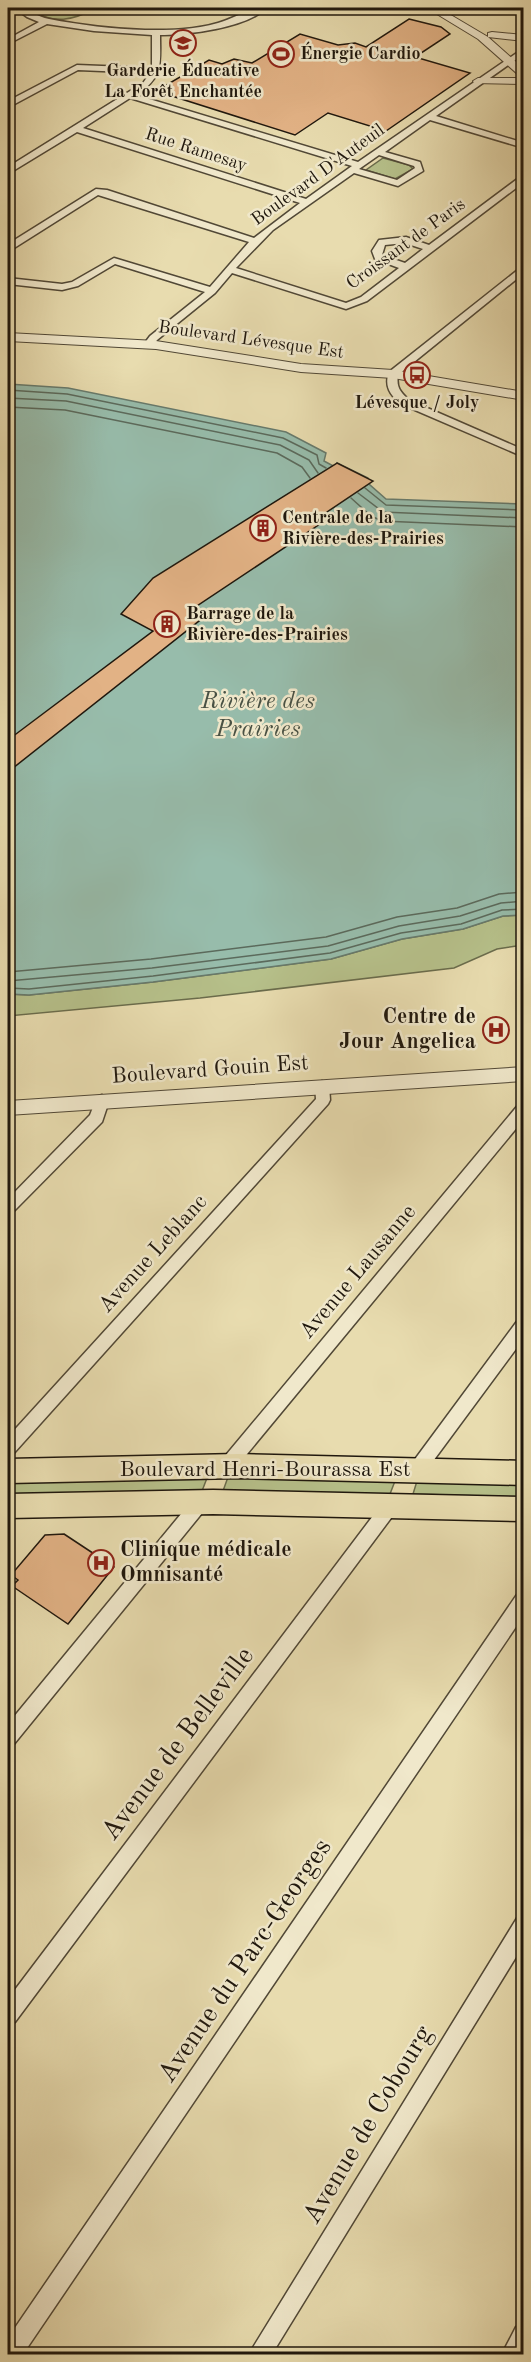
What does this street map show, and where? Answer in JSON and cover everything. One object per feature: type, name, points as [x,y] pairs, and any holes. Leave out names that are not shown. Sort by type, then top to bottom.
[{"type":"main road","name":"Boulevard Henri-Bourassa Est","points":[[8,1471],[227,1466],[524,1473]]},
{"type":"main road","name":"Boulevard Henri-Bourassa Est","points":[[8,1506],[201,1502],[524,1509]]},
{"type":"street","points":[[19,8],[27,14],[46,21],[116,31],[156,33],[225,23],[262,8]]},
{"type":"street","points":[[432,8],[516,55],[524,75]]},
{"type":"street","points":[[445,8],[492,35],[516,55],[524,65]]},
{"type":"street","points":[[8,42],[46,21]]},
{"type":"street","points":[[8,171],[148,84],[156,71],[156,33]]},
{"type":"street","points":[[492,35],[524,38]]},
{"type":"street","name":"Boulevard D'Auteuil","points":[[149,344],[153,338],[212,291],[255,241],[355,167],[516,55]]},
{"type":"street","points":[[8,104],[77,67],[156,71]]},
{"type":"street","points":[[478,81],[524,81]]},
{"type":"street","points":[[131,96],[355,167],[398,183],[420,169],[417,164],[377,152]]},
{"type":"street","points":[[428,117],[524,146]]},
{"type":"street","name":"Rue Ramesay","points":[[77,129],[306,202]]},
{"type":"street","name":"Croissant de Paris","points":[[231,269],[346,306],[364,299],[524,177]]},
{"type":"street","points":[[8,248],[96,192],[104,192],[255,241]]},
{"type":"street","points":[[407,267],[378,257],[377,251],[382,242],[406,240],[431,249]]},
{"type":"street","points":[[8,281],[62,287],[75,284],[114,261],[212,291]]},
{"type":"street","points":[[524,268],[393,375],[391,387],[394,394],[405,402],[524,454]]},
{"type":"street","name":"Boulevard Lévesque Est","points":[[8,338],[149,344],[301,368],[393,375],[524,396]]},
{"type":"street","name":"Boulevard Gouin Est","points":[[8,1108],[524,1074]]},
{"type":"street","name":"Avenue Leblanc","points":[[8,1448],[323,1100],[322,1086]]},
{"type":"street","points":[[8,1208],[97,1118],[102,1101]]},
{"type":"street","name":"Avenue Lausanne","points":[[227,1466],[524,1108]]},
{"type":"street","points":[[416,1471],[524,1325]]},
{"type":"street","points":[[8,1738],[201,1502]]},
{"type":"street","name":"Avenue de Belleville","points":[[8,2015],[391,1505]]},
{"type":"street","name":"Avenue du Parc-Georges","points":[[10,2355],[524,1599]]},
{"type":"street","name":"Avenue de Cobourg","points":[[260,2355],[524,1925]]},
{"type":"street","points":[[513,2355],[524,2335]]},
{"type":"green space","points":[[29,8],[97,8],[80,16],[55,19],[38,14]]},
{"type":"green space","points":[[383,158],[409,165],[413,169],[395,179],[366,170]]},
{"type":"green space","points":[[523,915],[523,945],[497,949],[454,968],[200,998],[8,1016],[8,994],[29,995],[153,982],[331,959],[402,939],[463,929],[503,916]]},
{"type":"green space","points":[[228,1477],[395,1481],[390,1494],[223,1491]]},
{"type":"green space","points":[[207,1478],[202,1491],[8,1495],[8,1481]]},
{"type":"green space","points":[[417,1481],[523,1484],[523,1497],[413,1494]]},
{"type":"water","name":"Rivière des Prairies","points":[[8,384],[68,388],[286,432],[326,453],[324,461],[337,468],[337,463],[368,478],[369,484],[386,499],[523,504],[523,915],[503,916],[463,929],[402,939],[331,959],[153,982],[29,995],[8,994]]},
{"type":"building","points":[[409,19],[441,27],[450,34],[415,57],[470,73],[386,131],[328,113],[295,135],[156,91],[209,60],[222,64],[234,59],[252,63],[300,34],[338,45],[355,43],[366,47]]},
{"type":"building","name":"Barrage de la Rivière-des-Prairies","points":[[337,463],[373,481],[324,514],[329,518],[191,610],[204,617],[8,772],[8,740],[153,631],[121,614],[153,578]]},
{"type":"building","points":[[64,1534],[114,1567],[68,1624],[12,1586],[18,1580],[11,1575],[45,1535]]},
{"type":"place","name":"Garderie Éducative La Forêt Enchantée","points":[[183,43]]},
{"type":"place","name":"Énergie Cardio","points":[[281,54]]},
{"type":"place","name":"Lévesque / Joly","points":[[417,375]]},
{"type":"place","name":"Centrale de la Rivière-des-Prairies","points":[[263,528]]},
{"type":"place","name":"Barrage de la Rivière-des-Prairies","points":[[167,624]]},
{"type":"place","name":"Centre de Jour Angelica","points":[[496,1030]]},
{"type":"place","name":"Clinique médicale Omnisanté","points":[[101,1563]]}]
